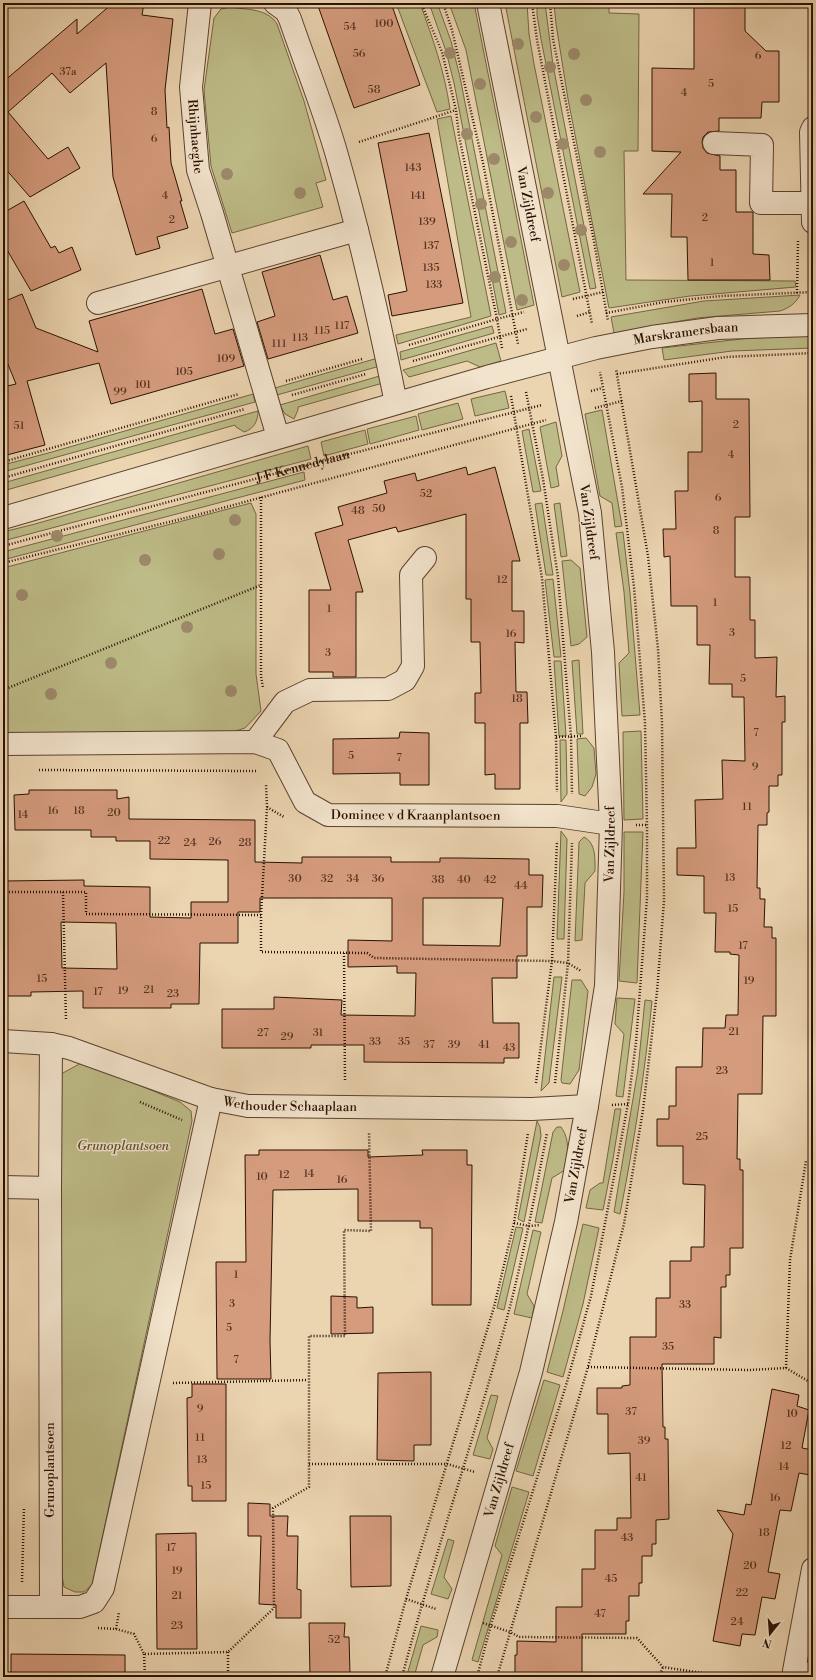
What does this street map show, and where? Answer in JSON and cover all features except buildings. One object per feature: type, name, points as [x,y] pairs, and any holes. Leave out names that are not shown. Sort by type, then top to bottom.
[{"type":"street","name":"Rhijnhaeghe","points":[[200,3],[191,87],[198,170],[278,437]]},
{"type":"street","points":[[275,3],[286,11],[290,19],[335,150],[357,230],[396,403]]},
{"type":"street","name":"Van Zijldreef","points":[[442,1677],[531,1372],[566,1222],[587,1106],[606,986],[611,824],[603,652],[590,513],[488,3]]},
{"type":"street","points":[[813,128],[811,132],[813,222]]},
{"type":"street","points":[[714,143],[762,144],[761,203],[813,203]]},
{"type":"street","points":[[98,303],[357,230]]},
{"type":"street","name":"Marskramersbaan","points":[[560,359],[596,348],[718,328],[813,325]]},
{"type":"street","points":[[3,518],[396,403],[506,372],[560,359]]},
{"type":"street","points":[[255,742],[285,702],[310,690],[388,689],[405,680],[413,666],[411,575],[425,558]]},
{"type":"street","points":[[3,744],[255,742],[278,750]]},
{"type":"street","name":"Dominee v d Kraanplantsoen","points":[[278,750],[305,802],[328,815],[557,816],[611,824]]},
{"type":"street","name":"Wethouder Schaaplaan","points":[[3,1041],[60,1046],[212,1099],[248,1106],[532,1109],[587,1106]]},
{"type":"street","name":"Grunoplantsoen","points":[[51,1607],[50,1188],[60,1046]]},
{"type":"street","points":[[3,1607],[80,1607],[94,1602],[104,1588],[212,1099]]},
{"type":"street","points":[[3,1187],[50,1188]]},
{"type":"street","points":[[813,1569],[794,1671],[813,1675]]},
{"type":"path","points":[[385,1677],[406,1599],[494,1307],[514,1223],[539,1063],[552,961],[557,816],[556,737],[542,578],[515,412],[461,142],[456,110],[442,52],[422,3]]},
{"type":"path","points":[[335,150],[456,110]]},
{"type":"path","points":[[3,478],[266,395],[387,360],[500,337],[551,314],[587,295],[603,292]]},
{"type":"path","points":[[606,312],[664,302],[721,296],[813,292]]},
{"type":"path","points":[[3,462],[266,395],[387,360],[497,319],[590,312]]},
{"type":"path","points":[[617,374],[726,356],[813,353]]},
{"type":"path","name":"J F Kennedylaan","points":[[3,546],[330,459],[515,412],[569,405],[602,388]]},
{"type":"path","points":[[3,563],[193,516],[517,428],[569,405],[622,401]]},
{"type":"path","points":[[261,497],[261,676],[263,692]]},
{"type":"path","points":[[3,683],[4,689],[261,585]]},
{"type":"path","points":[[278,750],[265,771],[267,807],[261,915],[261,952],[367,953],[374,958],[552,961],[568,963]]},
{"type":"path","points":[[36,770],[265,771]]},
{"type":"path","points":[[3,892],[86,892],[86,914],[261,915]]},
{"type":"path","points":[[60,1046],[66,1030],[63,892]]},
{"type":"path","points":[[344,953],[345,1108]]},
{"type":"path","points":[[144,1654],[228,1652],[274,1608],[273,1508],[309,1486],[309,1336],[345,1336],[344,1230],[371,1231],[369,1128]]},
{"type":"path","points":[[786,1368],[790,1260],[806,1161]]},
{"type":"path","points":[[588,1367],[749,1370],[786,1368],[813,1384]]},
{"type":"path","points":[[172,1383],[308,1380]]},
{"type":"path","points":[[309,1464],[447,1464],[463,1469]]},
{"type":"path","points":[[406,1599],[510,1632],[519,1637],[637,1638],[663,1667],[728,1677]]},
{"type":"path","points":[[120,1606],[116,1629],[134,1634],[144,1654],[145,1677]]},
{"type":"path","points":[[228,1652],[228,1677]]},
{"type":"path","points":[[659,1677],[663,1667]]},
{"type":"green space","points":[[396,3],[420,3],[434,42],[448,94],[450,109],[437,112]]},
{"type":"green space","points":[[429,3],[437,3],[451,41],[460,77],[506,313],[499,315],[454,83],[446,51]]},
{"type":"green space","points":[[449,3],[474,3],[534,305],[517,310],[466,50]]},
{"type":"green space","points":[[505,3],[527,3],[529,34],[534,64],[580,292],[562,297]]},
{"type":"green space","points":[[537,3],[545,3],[553,65],[596,288],[590,289],[541,39],[537,15]]},
{"type":"green space","points":[[554,3],[609,3],[609,13],[639,14],[638,151],[624,151],[626,280],[795,281],[796,287],[690,296],[609,308],[568,99]]},
{"type":"green space","points":[[230,7],[262,12],[273,19],[277,24],[304,101],[326,180],[316,183],[323,207],[232,233],[211,166],[204,90],[214,18],[221,9]]},
{"type":"green space","points":[[451,116],[491,316],[398,344],[396,335],[471,317],[437,119]]},
{"type":"green space","points":[[800,295],[792,305],[780,311],[697,318],[614,333],[611,317],[704,301]]},
{"type":"green space","points":[[492,326],[494,333],[401,360],[400,352]]},
{"type":"green space","points":[[813,336],[813,348],[732,351],[664,360],[662,348],[750,338]]},
{"type":"green space","points":[[496,343],[501,361],[480,367],[467,361],[409,377],[403,370]]},
{"type":"green space","points":[[378,358],[380,366],[277,395],[275,388]]},
{"type":"green space","points":[[383,375],[383,383],[298,407],[294,419],[285,414],[280,405]]},
{"type":"green space","points":[[505,391],[509,408],[475,416],[471,399]]},
{"type":"green space","points":[[253,394],[255,402],[3,472],[3,465]]},
{"type":"green space","points":[[458,403],[463,419],[422,430],[418,414]]},
{"type":"green space","points":[[602,410],[622,526],[615,527],[612,503],[600,496],[585,414]]},
{"type":"green space","points":[[258,411],[253,427],[244,432],[235,425],[3,491],[3,483]]},
{"type":"green space","points":[[416,416],[419,430],[370,444],[367,429]]},
{"type":"green space","points":[[556,422],[562,456],[556,467],[559,486],[551,488],[540,427]]},
{"type":"green space","points":[[529,429],[541,491],[533,492],[522,431]]},
{"type":"green space","points":[[365,430],[368,444],[324,456],[321,442]]},
{"type":"green space","points":[[308,446],[311,459],[3,541],[3,532]]},
{"type":"green space","points":[[304,472],[305,480],[3,560],[3,552]]},
{"type":"green space","points":[[251,503],[256,514],[256,674],[261,711],[245,728],[232,732],[3,733],[3,568]]},
{"type":"green space","points":[[542,503],[553,575],[546,575],[535,504]]},
{"type":"green space","points":[[560,503],[567,556],[561,557],[554,504]]},
{"type":"green space","points":[[623,532],[630,593],[640,715],[622,716],[619,663],[629,653],[624,592],[616,533]]},
{"type":"green space","points":[[571,560],[580,568],[587,637],[579,644],[571,646],[562,561]]},
{"type":"green space","points":[[553,579],[561,657],[554,657],[545,580]]},
{"type":"green space","points":[[579,660],[583,734],[577,734],[572,661]]},
{"type":"green space","points":[[554,661],[561,661],[566,736],[559,736]]},
{"type":"green space","points":[[641,731],[643,819],[624,820],[623,732]]},
{"type":"green space","points":[[586,738],[594,748],[596,774],[592,787],[585,796],[579,794],[577,739]]},
{"type":"green space","points":[[560,740],[566,740],[567,789],[567,794],[561,802]]},
{"type":"green space","points":[[561,831],[567,839],[564,939],[557,939]]},
{"type":"green space","points":[[624,832],[643,832],[637,983],[619,981],[624,892]]},
{"type":"green space","points":[[584,837],[593,847],[595,871],[585,883],[582,940],[575,941],[579,842]]},
{"type":"green space","points":[[554,977],[562,977],[549,1083],[541,1091]]},
{"type":"green space","points":[[572,980],[581,980],[588,991],[579,1070],[570,1084],[562,1083],[561,1080]]},
{"type":"green space","points":[[617,998],[635,999],[623,1097],[616,1096],[624,1034],[615,1024]]},
{"type":"green space","points":[[645,1000],[652,1001],[646,1054],[639,1108],[620,1214],[614,1212],[638,1069]]},
{"type":"green space","name":"Grunoplantsoen","points":[[83,1062],[180,1102],[191,1111],[192,1121],[92,1585],[84,1592],[75,1592],[64,1587],[61,1570],[61,1074]]},
{"type":"green space","points":[[615,1109],[621,1109],[603,1210],[586,1208],[590,1190],[600,1183],[603,1183]]},
{"type":"green space","points":[[537,1121],[540,1127],[541,1136],[524,1222],[518,1219]]},
{"type":"green space","points":[[557,1127],[561,1127],[566,1137],[567,1153],[565,1170],[552,1178],[542,1223],[535,1222],[553,1132]]},
{"type":"green space","points":[[583,1224],[599,1228],[583,1304],[563,1377],[547,1372]]},
{"type":"green space","points":[[516,1227],[523,1228],[504,1310],[497,1308]]},
{"type":"green space","points":[[533,1230],[541,1232],[527,1294],[534,1306],[532,1318],[514,1314]]},
{"type":"green space","points":[[544,1380],[560,1385],[533,1476],[516,1471]]},
{"type":"green space","points":[[491,1395],[498,1396],[487,1438],[493,1449],[490,1459],[473,1455]]},
{"type":"green space","points":[[512,1487],[529,1492],[478,1662],[472,1660],[502,1555],[495,1546]]},
{"type":"green space","points":[[448,1539],[454,1541],[444,1577],[452,1589],[448,1599],[431,1594]]},
{"type":"green space","points":[[421,1626],[438,1630],[437,1637],[423,1645],[414,1677],[407,1675]]}]
